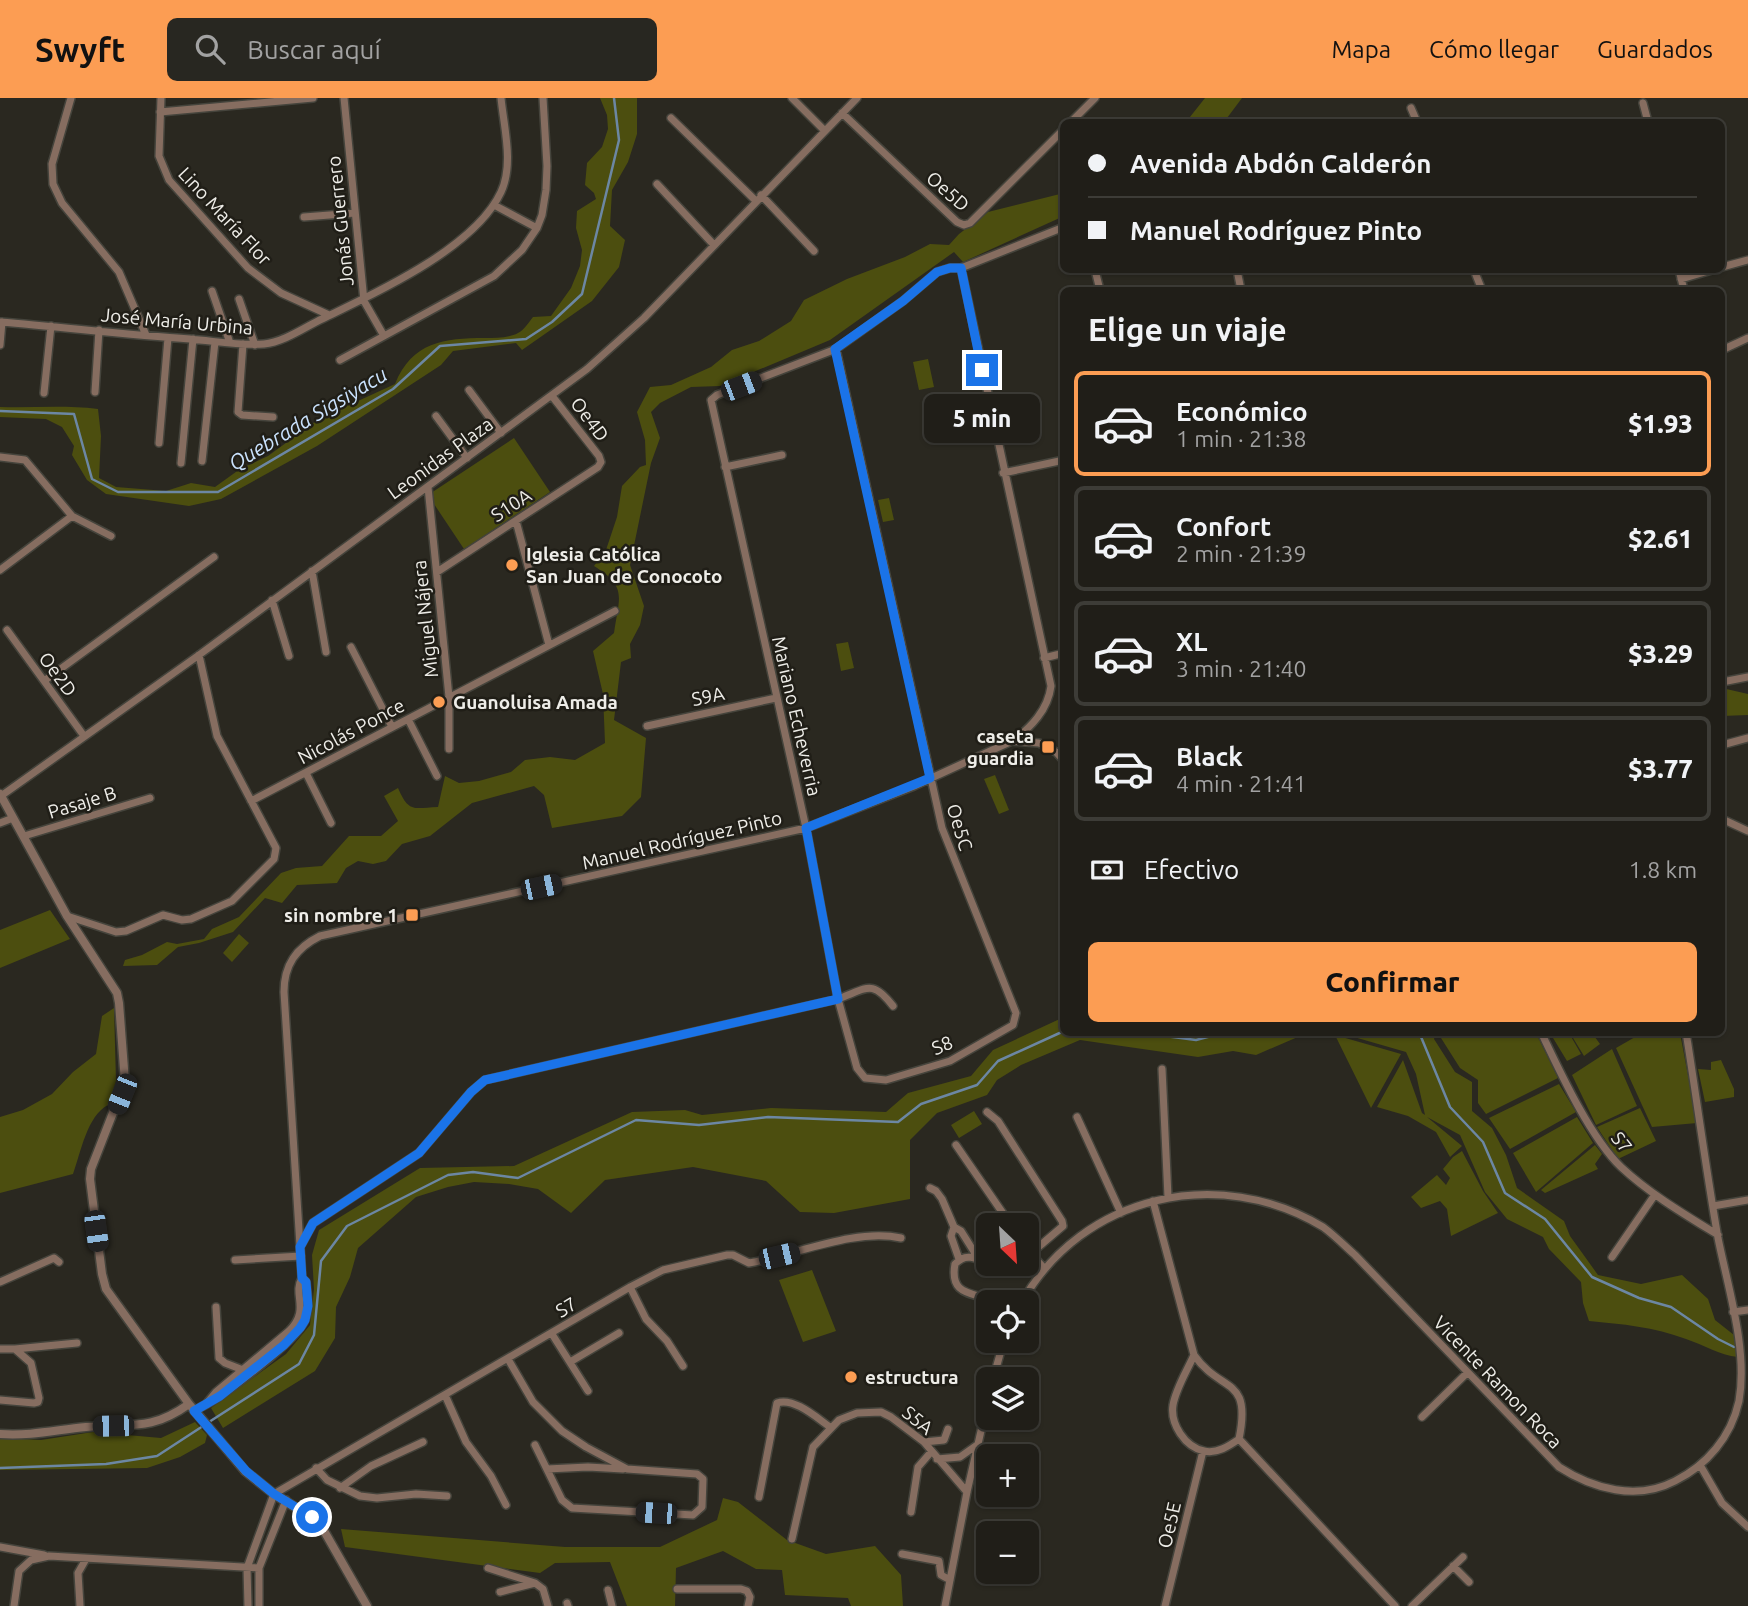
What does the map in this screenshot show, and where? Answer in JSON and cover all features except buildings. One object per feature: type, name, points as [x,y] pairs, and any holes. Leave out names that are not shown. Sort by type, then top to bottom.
[{"type":"street","points":[[71,98],[51,164],[53,184],[62,203],[119,272],[146,335]]},
{"type":"street","name":"Lino María Flor","points":[[161,98],[159,156],[169,180],[248,268],[281,293],[329,315]]},
{"type":"street","points":[[160,112],[313,98]]},
{"type":"street","name":"Jonás Guerrero","points":[[344,98],[364,301],[384,336]]},
{"type":"street","name":"José María Urbina","points":[[1,322],[255,345],[274,342],[364,301],[456,244],[475,228],[494,205],[502,189],[508,165],[501,98]]},
{"type":"street","points":[[340,360],[494,276],[522,250],[537,228],[542,215],[547,166],[543,98]]},
{"type":"street","points":[[792,98],[825,131]]},
{"type":"street","name":"Leonidas Plaza","points":[[0,795],[199,655],[552,396],[624,337],[857,98]]},
{"type":"street","points":[[1074,119],[1095,98]]},
{"type":"street","points":[[1643,103],[1647,119]]},
{"type":"street","points":[[1411,108],[1415,119]]},
{"type":"street","name":"Oe5D","points":[[842,113],[957,222],[964,225],[970,223],[1060,133]]},
{"type":"street","points":[[671,118],[814,251]]},
{"type":"street","points":[[657,184],[714,245]]},
{"type":"street","points":[[494,205],[537,228]]},
{"type":"street","points":[[304,217],[355,213]]},
{"type":"street","points":[[835,349],[903,301],[937,272],[961,268],[1060,229]]},
{"type":"street","points":[[1725,266],[1748,260]]},
{"type":"street","points":[[961,268],[1051,686],[1050,697],[1032,724],[1012,741]]},
{"type":"street","points":[[1680,273],[1683,287]]},
{"type":"street","points":[[1681,279],[1702,273]]},
{"type":"street","points":[[212,291],[230,343]]},
{"type":"street","points":[[239,299],[255,345]]},
{"type":"street","points":[[0,345],[1,322]]},
{"type":"street","points":[[44,393],[51,326]]},
{"type":"street","points":[[94,392],[99,331]]},
{"type":"street","points":[[159,443],[167,338]]},
{"type":"street","points":[[1725,349],[1748,338]]},
{"type":"street","points":[[181,464],[193,339]]},
{"type":"street","points":[[201,461],[215,342]]},
{"type":"street","points":[[243,344],[238,412],[242,415],[273,417]]},
{"type":"street","name":"Mariano Echeverria","points":[[835,349],[717,395],[711,400],[806,828],[838,999],[857,1068],[860,1074],[872,1080]]},
{"type":"street","name":"Oe5C","points":[[835,349],[930,778],[949,851],[1016,1013],[1016,1019]]},
{"type":"street","points":[[469,390],[501,433]]},
{"type":"street","name":"Oe4D","points":[[552,396],[601,462]]},
{"type":"street","points":[[436,416],[467,458]]},
{"type":"street","points":[[725,467],[782,455]]},
{"type":"street","points":[[0,457],[20,458],[30,463],[72,516],[111,536]]},
{"type":"street","points":[[1003,472],[1060,461]]},
{"type":"street","name":"S10A","points":[[437,572],[598,467],[601,462]]},
{"type":"street","name":"Miguel Nájera","points":[[428,487],[449,697],[449,749]]},
{"type":"street","points":[[0,570],[72,516]]},
{"type":"street","points":[[516,521],[550,645]]},
{"type":"street","points":[[44,681],[214,557]]},
{"type":"street","points":[[312,571],[326,652]]},
{"type":"street","points":[[272,600],[289,656]]},
{"type":"street","name":"Nicolás Ponce","points":[[251,801],[615,611]]},
{"type":"street","name":"Oe2D","points":[[7,631],[84,736]]},
{"type":"street","points":[[352,647],[392,727]]},
{"type":"street","points":[[1044,658],[1060,654]]},
{"type":"street","points":[[67,916],[120,932],[163,915],[182,920],[191,919],[232,901],[274,859],[276,848],[217,736],[199,655]]},
{"type":"street","points":[[1725,681],[1748,677]]},
{"type":"street","name":"S9A","points":[[647,726],[776,698]]},
{"type":"street","points":[[408,719],[437,776]]},
{"type":"street","points":[[1725,744],[1748,738]]},
{"type":"street","points":[[1012,741],[1029,741],[1048,747],[1060,755]]},
{"type":"street","name":"Manuel Rodríguez Pinto","points":[[302,1278],[284,981],[290,961],[307,943],[320,936],[806,828],[930,778],[1012,741]]},
{"type":"street","points":[[306,773],[331,823]]},
{"type":"street","points":[[0,795],[67,916],[117,993],[125,1082],[91,1169],[90,1180],[106,1289],[194,1411],[246,1471],[274,1494],[319,1522],[367,1606]]},
{"type":"street","name":"Pasaje B","points":[[24,836],[150,798]]},
{"type":"street","points":[[0,823],[13,818]]},
{"type":"street","points":[[1725,820],[1748,831]]},
{"type":"street","points":[[300,1247],[313,1223],[419,1153],[471,1092],[485,1080],[876,988],[893,1006]]},
{"type":"street","name":"S8","points":[[872,1080],[886,1080],[950,1061],[1013,1025],[1016,1019]]},
{"type":"street","name":"S7","points":[[1543,1036],[1600,1141],[1619,1165],[1654,1196],[1718,1235]]},
{"type":"street","name":"Vicente Ramon Roca","points":[[1029,1290],[1044,1268],[1076,1237],[1121,1213],[1168,1197],[1202,1193],[1243,1197],[1294,1213],[1324,1228],[1355,1255],[1559,1467],[1591,1484],[1619,1490],[1634,1492],[1670,1484],[1700,1465],[1717,1448],[1727,1433],[1745,1381],[1713,1206],[1687,1036]]},
{"type":"street","points":[[1162,1069],[1168,1197]]},
{"type":"street","points":[[987,1112],[998,1121],[1062,1221],[1063,1226],[1040,1245]]},
{"type":"street","points":[[1077,1117],[1121,1213]]},
{"type":"street","points":[[956,1145],[1003,1213]]},
{"type":"street","points":[[930,1188],[942,1199],[954,1227],[961,1231],[976,1255]]},
{"type":"street","points":[[1612,1257],[1654,1196]]},
{"type":"street","points":[[1713,1206],[1748,1200]]},
{"type":"street","points":[[1153,1201],[1194,1355],[1203,1367],[1238,1393],[1242,1410],[1239,1439],[1395,1606]]},
{"type":"street","points":[[954,1227],[951,1236],[959,1259]]},
{"type":"street","name":"S7","points":[[274,1494],[663,1270],[727,1255],[749,1262],[860,1238],[881,1235],[901,1238]]},
{"type":"street","points":[[234,1260],[301,1256]]},
{"type":"street","points":[[976,1258],[967,1256],[955,1264],[955,1283],[962,1291],[976,1296]]},
{"type":"street","points":[[0,1282],[54,1258],[59,1262]]},
{"type":"street","points":[[1040,1265],[1044,1268]]},
{"type":"street","points":[[0,1434],[41,1435],[90,1427],[145,1425],[194,1411],[220,1396],[284,1345],[300,1328],[308,1306],[306,1282],[302,1278],[299,1282],[301,1308],[298,1321],[283,1337],[216,1392],[207,1403]]},
{"type":"street","points":[[631,1287],[646,1319],[667,1341],[683,1366]]},
{"type":"street","points":[[216,1307],[219,1358],[243,1370]]},
{"type":"street","points":[[1733,1312],[1748,1310]]},
{"type":"street","points":[[570,1362],[619,1333]]},
{"type":"street","points":[[552,1334],[588,1391]]},
{"type":"street","points":[[0,1349],[77,1343]]},
{"type":"street","points":[[0,1400],[38,1402],[30,1354],[37,1347]]},
{"type":"street","points":[[15,1349],[31,1363]]},
{"type":"street","points":[[1194,1355],[1173,1405],[1174,1419],[1181,1433],[1203,1451],[1223,1449],[1239,1439]]},
{"type":"street","points":[[508,1359],[526,1391],[562,1431],[627,1469]]},
{"type":"street","points":[[1422,1417],[1467,1373]]},
{"type":"street","points":[[445,1395],[466,1443],[491,1476],[506,1505]]},
{"type":"street","points":[[759,1497],[777,1403],[791,1403],[830,1427],[813,1447],[792,1539]]},
{"type":"street","name":"S5A","points":[[830,1427],[857,1413],[881,1412],[924,1442],[967,1492]]},
{"type":"street","points":[[924,1442],[944,1440],[948,1429]]},
{"type":"street","points":[[340,1488],[371,1466],[423,1442]]},
{"type":"street","points":[[535,1445],[562,1500],[572,1508],[692,1515],[702,1507],[703,1479],[697,1475],[588,1467],[547,1469]]},
{"type":"street","points":[[937,1459],[960,1457],[976,1446]]},
{"type":"street","points":[[945,1606],[976,1450]]},
{"type":"street","points":[[588,1467],[594,1458],[593,1451]]},
{"type":"street","name":"Oe5E","points":[[1166,1606],[1203,1451]]},
{"type":"street","points":[[911,1512],[918,1467],[931,1452]]},
{"type":"street","points":[[1700,1465],[1722,1503],[1748,1527]]},
{"type":"street","points":[[316,1468],[327,1480],[360,1496],[447,1496]]},
{"type":"street","points":[[248,1606],[247,1568],[274,1494]]},
{"type":"street","points":[[258,1606],[259,1568],[285,1500]]},
{"type":"street","points":[[0,1547],[49,1556],[86,1559],[259,1568]]},
{"type":"street","points":[[902,1554],[939,1561],[941,1575],[950,1580]]},
{"type":"street","points":[[14,1606],[19,1571],[31,1560],[49,1556]]},
{"type":"street","points":[[1412,1606],[1462,1557]]},
{"type":"street","points":[[80,1606],[78,1573],[86,1559]]},
{"type":"street","points":[[1453,1566],[1469,1582]]},
{"type":"street","points":[[488,1568],[536,1583],[543,1589],[548,1606]]},
{"type":"street","points":[[500,1592],[536,1583]]},
{"type":"street","points":[[677,1589],[741,1589],[747,1591],[750,1597],[748,1606]]},
{"type":"street","points":[[608,1590],[612,1606]]},
{"type":"shaded area","points":[[600,98],[637,98],[637,134],[628,162],[612,190],[610,226],[625,240],[619,267],[592,301],[522,350],[516,343],[453,351],[441,365],[317,446],[221,499],[189,506],[106,494],[87,480],[72,455],[74,446],[62,427],[46,419],[0,417],[0,407],[98,409],[101,436],[99,478],[116,487],[166,491],[191,483],[215,487],[240,469],[268,456],[342,402],[358,401],[395,384],[410,359],[431,345],[456,339],[511,336],[522,330],[533,317],[551,316],[571,288],[580,266],[582,250],[576,228],[577,211],[596,199],[594,193],[585,185],[587,163],[602,147],[608,129],[607,115]]},
{"type":"shaded area","points":[[1205,98],[1242,98],[1226,119],[1188,119]]},
{"type":"shaded area","points":[[1060,194],[1060,218],[963,262],[954,252],[830,340],[720,386],[691,387],[660,403],[651,412],[660,438],[651,463],[630,565],[644,606],[640,625],[630,644],[631,658],[621,662],[614,720],[646,738],[641,797],[622,816],[552,828],[544,795],[534,786],[472,803],[430,836],[402,844],[386,861],[373,864],[358,861],[346,868],[337,883],[297,885],[282,903],[265,898],[233,932],[178,947],[157,965],[123,966],[125,960],[142,955],[167,942],[177,944],[204,939],[212,929],[239,917],[281,873],[296,868],[322,866],[349,836],[381,836],[398,821],[384,796],[398,788],[405,802],[413,807],[438,807],[445,776],[459,783],[479,781],[511,772],[525,760],[550,757],[575,760],[605,743],[603,694],[593,651],[614,633],[619,594],[612,580],[594,566],[606,550],[617,517],[622,486],[640,467],[646,465],[645,440],[637,412],[650,387],[671,385],[711,367],[732,350],[759,341],[791,321],[804,300],[847,279],[905,257],[930,244],[949,245],[988,212]]},
{"type":"shaded area","points":[[928,359],[934,387],[919,390],[913,362]]},
{"type":"shaded area","points":[[514,438],[550,492],[464,549],[428,495]]},
{"type":"shaded area","points":[[889,498],[894,520],[883,522],[878,500]]},
{"type":"shaded area","points":[[848,642],[854,668],[841,671],[836,644]]},
{"type":"shaded area","points":[[1725,689],[1748,694],[1748,715],[1725,716]]},
{"type":"shaded area","points":[[995,775],[1009,810],[999,814],[984,779]]},
{"type":"shaded area","points":[[50,910],[70,939],[0,968],[0,930]]},
{"type":"shaded area","points":[[239,934],[249,943],[232,962],[223,953]]},
{"type":"shaded area","points":[[114,1008],[116,1081],[108,1105],[90,1126],[73,1174],[0,1193],[0,1117],[23,1110],[52,1094],[73,1072],[96,1054],[102,1016]]},
{"type":"shaded area","points":[[1060,1019],[1060,1036],[1300,1036],[1256,1055],[1233,1051],[1198,1057],[1080,1040],[1021,1065],[997,1080],[987,1095],[937,1113],[910,1140],[910,1199],[834,1213],[800,1212],[766,1181],[693,1167],[605,1180],[571,1213],[538,1189],[509,1184],[474,1182],[416,1197],[358,1248],[350,1277],[336,1307],[335,1338],[315,1371],[223,1428],[211,1408],[286,1354],[310,1325],[314,1289],[312,1255],[319,1230],[420,1168],[514,1166],[632,1112],[685,1110],[702,1115],[771,1108],[886,1112],[908,1093],[971,1076],[993,1050]]},
{"type":"shaded area","points":[[1335,1036],[1401,1054],[1371,1108]]},
{"type":"shaded area","points":[[1350,1036],[1435,1036],[1434,1039],[1455,1072],[1472,1082],[1472,1111],[1492,1128],[1506,1155],[1517,1188],[1564,1221],[1570,1236],[1598,1275],[1641,1284],[1682,1275],[1708,1299],[1715,1320],[1734,1335],[1738,1357],[1662,1332],[1589,1321],[1583,1303],[1581,1282],[1549,1249],[1543,1237],[1507,1219],[1485,1192],[1460,1135],[1427,1117],[1462,1146],[1450,1157],[1436,1132],[1408,1116],[1377,1107],[1403,1060],[1425,1115],[1416,1074],[1406,1052]]},
{"type":"shaded area","points":[[1537,1036],[1558,1078],[1486,1114],[1478,1103],[1478,1080],[1460,1068],[1441,1038]]},
{"type":"shaded area","points":[[1552,1036],[1571,1036],[1581,1054],[1567,1061]]},
{"type":"shaded area","points":[[1572,1036],[1594,1036],[1600,1044],[1584,1056]]},
{"type":"shaded area","points":[[1637,1036],[1681,1036],[1697,1123],[1652,1127],[1616,1048]]},
{"type":"shaded area","points":[[1612,1049],[1637,1106],[1596,1125],[1572,1075]]},
{"type":"shaded area","points":[[1721,1060],[1734,1089],[1734,1097],[1705,1102],[1698,1069],[1711,1070],[1711,1062]]},
{"type":"shaded area","points":[[1559,1084],[1576,1112],[1510,1149],[1489,1118]]},
{"type":"shaded area","points":[[1640,1108],[1656,1141],[1618,1159],[1597,1127]]},
{"type":"shaded area","points":[[974,1111],[982,1124],[959,1138],[951,1125]]},
{"type":"shaded area","points":[[1577,1117],[1593,1143],[1536,1192],[1513,1153]]},
{"type":"shaded area","points":[[1595,1145],[1602,1154],[1595,1164],[1598,1169],[1545,1193],[1541,1190]]},
{"type":"shaded area","points":[[1462,1151],[1498,1213],[1451,1236],[1447,1209],[1440,1201],[1421,1208],[1411,1197],[1437,1175],[1446,1185],[1450,1178],[1443,1169]]},
{"type":"shaded area","points":[[812,1270],[836,1331],[803,1342],[779,1280]]},
{"type":"shaded area","points":[[195,1422],[207,1435],[205,1443],[180,1457],[147,1468],[0,1470],[0,1438],[41,1440],[93,1432],[161,1438]]},
{"type":"shaded area","points":[[723,1498],[738,1502],[787,1540],[826,1554],[875,1546],[901,1575],[903,1606],[851,1606],[848,1598],[785,1595],[782,1570],[756,1569],[723,1551],[676,1568],[675,1606],[627,1606],[610,1562],[555,1563],[540,1573],[345,1547],[341,1529],[565,1547],[660,1547],[717,1520]]},
{"type":"waterway","name":"Quebrada Sigsiyacu","points":[[0,411],[74,414],[92,479],[118,492],[218,492],[393,389],[440,346],[526,339],[552,322],[582,294],[619,140],[614,98]]},
{"type":"waterway","points":[[209,1422],[299,1364],[314,1335],[321,1261],[347,1226],[448,1175],[473,1172],[518,1178],[636,1120],[699,1125],[768,1117],[898,1122],[921,1104],[977,1085],[998,1061],[1060,1033]]},
{"type":"waterway","points":[[1165,1036],[1196,1040],[1211,1036]]},
{"type":"waterway","points":[[1421,1036],[1450,1107],[1483,1142],[1505,1193],[1545,1219],[1592,1277],[1639,1298],[1671,1307],[1734,1347]]},
{"type":"waterway","points":[[0,1468],[106,1464],[157,1456],[203,1426]]},
{"type":"place","name":"Iglesia Católica San Juan de Conocoto","points":[[512,565]]},
{"type":"place","name":"Guanoluisa Amada","points":[[439,702]]},
{"type":"place","name":"caseta guardia","points":[[1048,747]]},
{"type":"place","name":"sin nombre 1","points":[[412,915]]},
{"type":"place","name":"estructura","points":[[851,1377]]},
{"type":"route","points":[[312,1517],[274,1494],[246,1471],[194,1411],[220,1396],[284,1345],[303,1325],[308,1299],[306,1282],[302,1278],[300,1247],[313,1223],[419,1153],[471,1092],[485,1080],[838,999],[806,828],[930,778],[835,349],[903,301],[937,272],[961,268],[982,370]]}]
